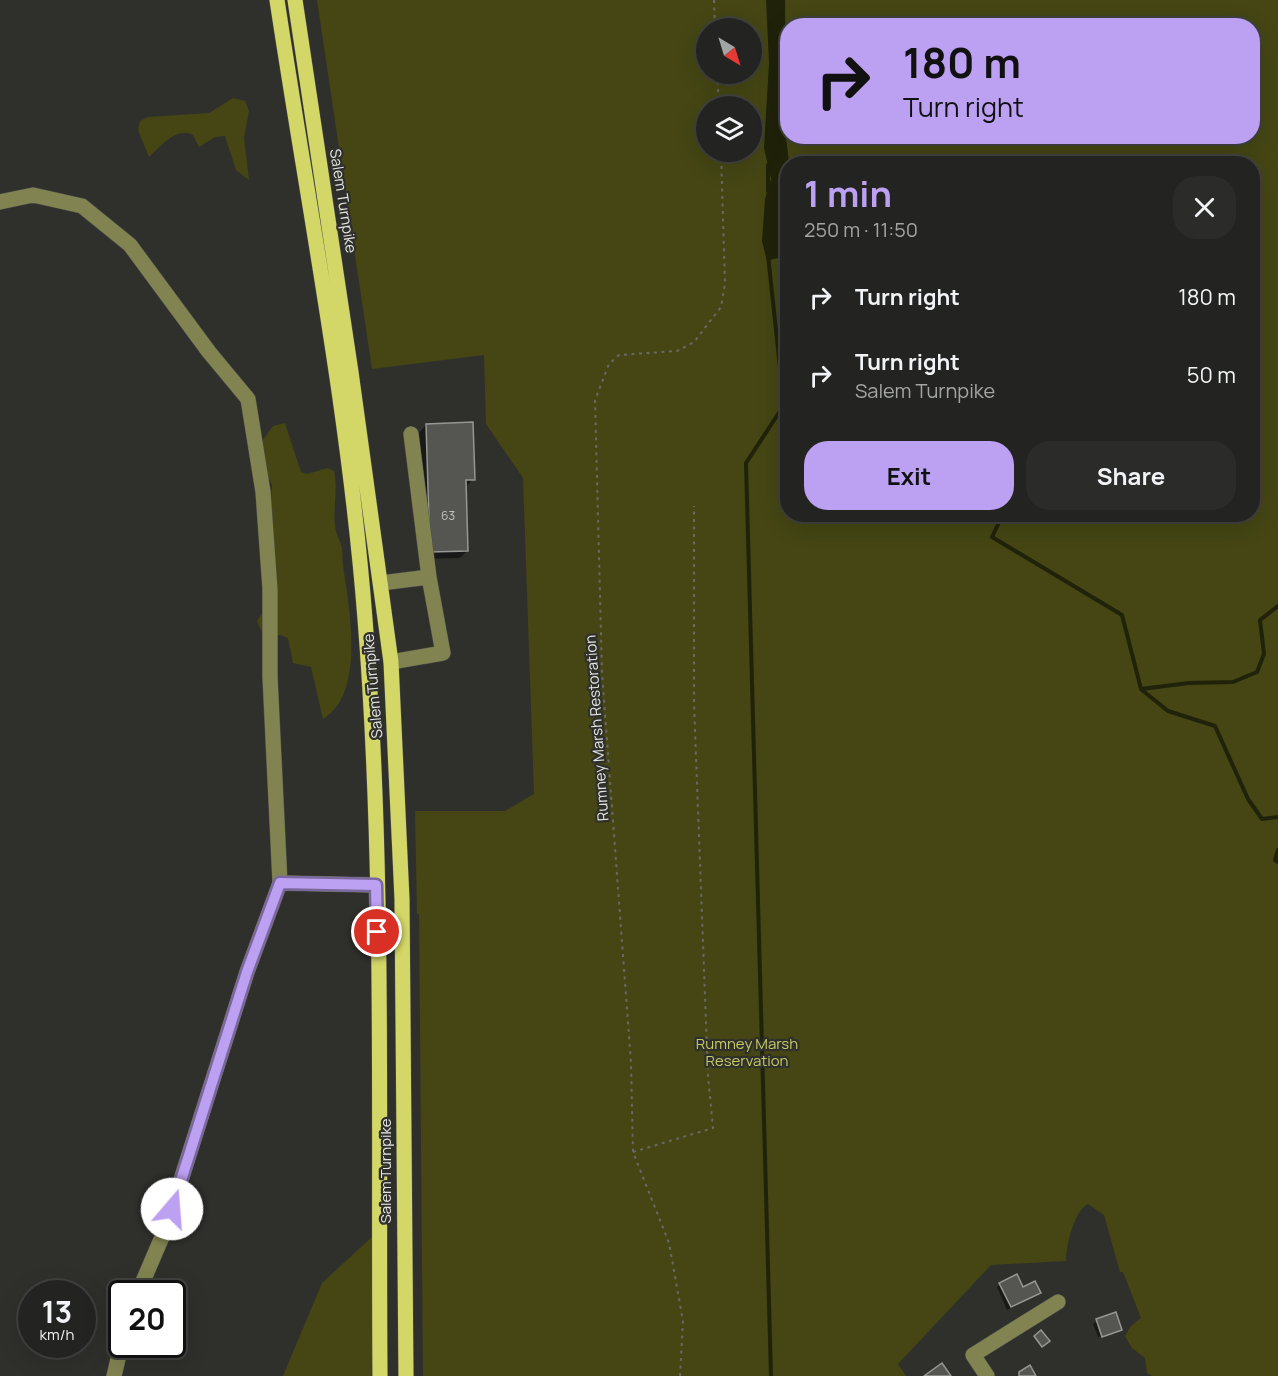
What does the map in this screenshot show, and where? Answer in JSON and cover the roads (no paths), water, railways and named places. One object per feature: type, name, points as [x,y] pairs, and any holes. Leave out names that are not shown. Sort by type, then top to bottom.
[{"type":"main road","name":"Salem Turnpike","points":[[277,0],[353,508],[365,615],[377,784],[380,1376]]},
{"type":"main road","name":"Salem Turnpike","points":[[295,0],[391,662],[402,899],[406,1376]]},
{"type":"street","points":[[0,202],[33,195],[82,206],[130,245],[248,399],[263,492],[270,589],[270,677],[280,883],[247,972],[165,1230],[144,1280]]},
{"type":"street","points":[[391,662],[443,653],[429,577],[411,434]]},
{"type":"street","points":[[381,582],[429,577]]},
{"type":"street","points":[[280,883],[376,885]]},
{"type":"street","points":[[987,1376],[973,1355],[1058,1302]]},
{"type":"street","points":[[114,1376],[118,1358]]},
{"type":"waterway","points":[[768,165],[768,191]]},
{"type":"waterway","points":[[768,255],[780,368]]},
{"type":"waterway","points":[[771,1376],[746,463],[780,411]]},
{"type":"waterway","points":[[999,522],[992,537],[1122,615],[1141,689],[1189,683],[1233,682],[1257,672],[1264,654],[1260,620],[1278,606]]},
{"type":"waterway","points":[[1142,690],[1168,711],[1215,726],[1248,799],[1262,819],[1278,817]]},
{"type":"waterway","points":[[1278,850],[1275,860],[1278,862]]},
{"type":"park label","name":"Rumney Marsh Reservation","points":[[747,1052]]}]
